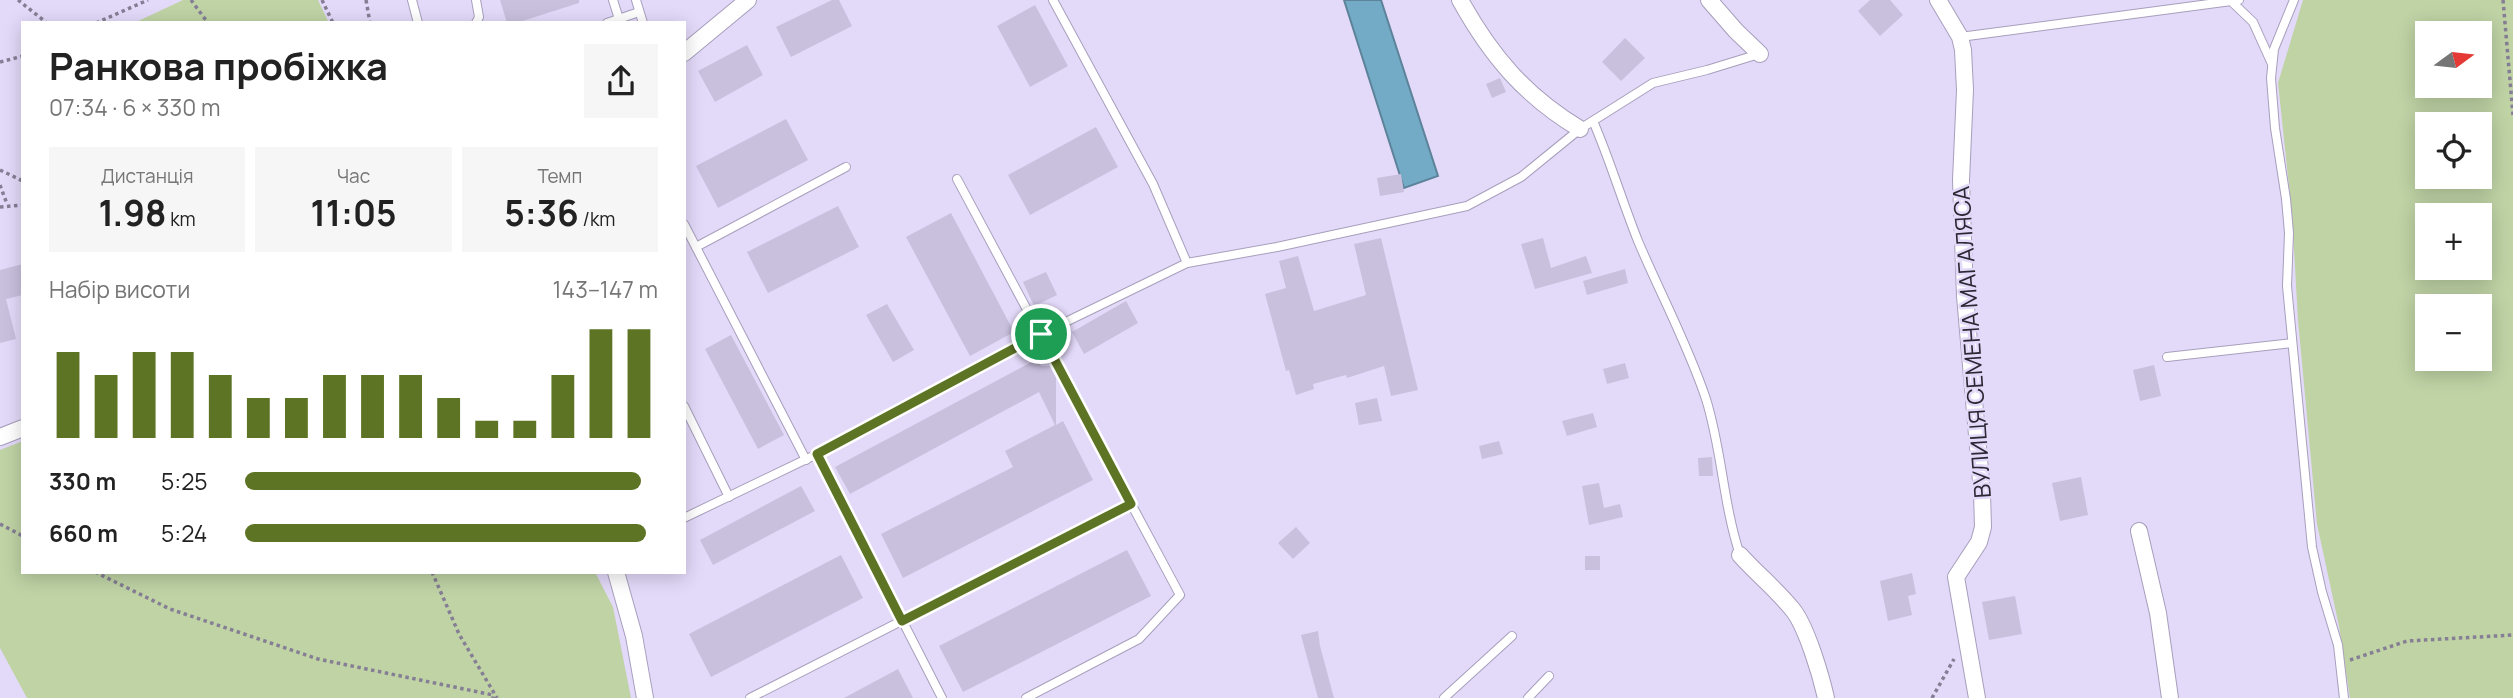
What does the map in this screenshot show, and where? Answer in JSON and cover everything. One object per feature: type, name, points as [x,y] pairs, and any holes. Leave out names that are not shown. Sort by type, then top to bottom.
[{"type":"street","points":[[686,51],[748,0]]},
{"type":"street","points":[[1460,0],[1481,37],[1511,74],[1551,112],[1586,125]]},
{"type":"street","points":[[1709,0],[1736,32],[1760,54]]},
{"type":"street","points":[[1938,0],[1960,37]]},
{"type":"street","name":"ВУЛИЦЯ СЕМЕНА МАГАЛЯСА","points":[[1960,37],[1965,90],[1961,180],[1965,296],[1983,527],[1979,542],[1956,577],[1977,698]]},
{"type":"street","points":[[0,437],[21,429]]},
{"type":"street","points":[[2139,531],[2158,613],[2170,698]]},
{"type":"street","points":[[1740,555],[1755,573],[1776,589],[1796,613],[1826,698]]},
{"type":"street","points":[[617,574],[634,636],[645,698]]},
{"type":"lane","points":[[412,0],[417,21]]},
{"type":"lane","points":[[476,0],[479,17],[477,21]]},
{"type":"lane","points":[[613,0],[619,19]]},
{"type":"lane","points":[[636,0],[642,21]]},
{"type":"lane","points":[[1053,0],[1153,184],[1187,263]]},
{"type":"lane","points":[[2294,0],[2274,50],[2272,65],[2275,128],[2289,233],[2287,286],[2312,547],[2338,645],[2344,698]]},
{"type":"lane","points":[[1960,37],[2236,1],[2253,22],[2272,65]]},
{"type":"lane","points":[[613,21],[639,12]]},
{"type":"lane","points":[[686,518],[806,460],[1041,334],[1187,263],[1277,247],[1468,206],[1521,177],[1586,125],[1653,83],[1760,54]]},
{"type":"lane","points":[[1586,125],[1612,165],[1637,238],[1705,396],[1716,434],[1729,523],[1740,555]]},
{"type":"lane","points":[[696,247],[846,167]]},
{"type":"lane","points":[[957,179],[1180,595],[1139,639],[1026,698]]},
{"type":"lane","points":[[686,229],[806,460]]},
{"type":"lane","points":[[2167,358],[2292,343]]},
{"type":"lane","points":[[686,411],[729,497]]},
{"type":"lane","points":[[817,454],[942,698]]},
{"type":"lane","points":[[750,698],[1131,504]]},
{"type":"lane","points":[[1444,698],[1512,636]]},
{"type":"lane","points":[[1528,698],[1549,676]]},
{"type":"path","points":[[18,0],[44,21]]},
{"type":"path","points":[[101,21],[148,0]]},
{"type":"path","points":[[191,0],[207,21]]},
{"type":"path","points":[[322,0],[331,21]]},
{"type":"path","points":[[366,0],[370,21]]},
{"type":"path","points":[[2503,0],[2513,115]]},
{"type":"path","points":[[0,62],[21,57]]},
{"type":"path","points":[[0,170],[21,180]]},
{"type":"path","points":[[0,185],[7,205]]},
{"type":"path","points":[[0,206],[21,205]]},
{"type":"path","points":[[0,524],[21,535]]},
{"type":"path","points":[[99,574],[170,609],[318,659],[494,697]]},
{"type":"path","points":[[433,574],[459,634],[494,697]]},
{"type":"path","points":[[2340,664],[2407,641],[2513,635]]},
{"type":"path","points":[[1932,698],[1968,636]]},
{"type":"green space","points":[[183,0],[318,0],[328,21],[138,21]]},
{"type":"green space","points":[[2303,0],[2513,0],[2513,698],[2350,698],[2339,626],[2317,524],[2298,320],[2292,214],[2278,83]]},
{"type":"green space","points":[[21,442],[21,574],[596,574],[613,607],[631,698],[27,698],[0,648],[0,450]]},
{"type":"water","points":[[1344,0],[1381,0],[1438,176],[1404,188]]},
{"type":"building","points":[[500,0],[579,0],[579,3],[522,21],[506,21]]},
{"type":"building","points":[[832,0],[839,0],[852,26],[791,57],[776,27]]},
{"type":"building","points":[[1870,0],[1890,0],[1903,15],[1880,36],[1858,11]]},
{"type":"building","points":[[1035,5],[1068,66],[1030,87],[997,26]]},
{"type":"building","points":[[1625,38],[1645,58],[1621,81],[1602,62]]},
{"type":"building","points":[[747,45],[763,75],[715,102],[698,71]]},
{"type":"building","points":[[1500,78],[1506,92],[1492,98],[1486,84]]},
{"type":"building","points":[[786,119],[808,160],[718,208],[696,166]]},
{"type":"building","points":[[1096,127],[1118,167],[1030,215],[1008,175]]},
{"type":"building","points":[[1401,174],[1404,192],[1380,196],[1377,178]]},
{"type":"building","points":[[838,206],[859,247],[768,293],[747,252]]},
{"type":"building","points":[[951,213],[1014,332],[970,356],[906,237]]},
{"type":"building","points":[[1381,238],[1418,390],[1391,396],[1384,366],[1347,378],[1346,375],[1313,384],[1314,389],[1296,395],[1289,370],[1286,371],[1265,294],[1286,288],[1279,261],[1298,256],[1314,311],[1366,295],[1354,244]]},
{"type":"building","points":[[1543,238],[1551,268],[1586,256],[1592,273],[1535,289],[1521,244]]},
{"type":"building","points":[[21,265],[21,295],[6,299],[16,339],[0,343],[0,270]]},
{"type":"building","points":[[1625,269],[1628,283],[1587,295],[1583,281]]},
{"type":"building","points":[[1046,272],[1057,295],[1034,306],[1023,282]]},
{"type":"building","points":[[1126,301],[1138,323],[1084,354],[1072,332]]},
{"type":"building","points":[[887,304],[914,350],[893,362],[866,315]]},
{"type":"building","points":[[731,335],[784,435],[758,449],[705,349]]},
{"type":"building","points":[[1037,359],[1041,366],[1050,366],[1056,378],[1056,425],[1063,421],[1093,480],[903,578],[881,534],[1013,467],[1005,451],[1055,425],[1039,392],[850,494],[835,467]]},
{"type":"building","points":[[1625,363],[1629,378],[1607,384],[1603,369]]},
{"type":"building","points":[[2154,365],[2161,396],[2140,401],[2133,370]]},
{"type":"building","points":[[1377,398],[1382,421],[1359,425],[1355,403]]},
{"type":"building","points":[[1593,413],[1597,427],[1567,436],[1562,421]]},
{"type":"building","points":[[1499,441],[1503,454],[1482,459],[1479,446]]},
{"type":"building","points":[[1712,457],[1713,476],[1699,476],[1698,458]]},
{"type":"building","points":[[2081,477],[2088,515],[2060,521],[2052,483]]},
{"type":"building","points":[[1599,483],[1604,508],[1620,504],[1623,517],[1589,525],[1582,486]]},
{"type":"building","points":[[801,486],[815,511],[713,565],[700,540]]},
{"type":"building","points":[[1296,527],[1310,543],[1293,559],[1278,543]]},
{"type":"building","points":[[1127,550],[1151,596],[963,692],[939,646]]},
{"type":"building","points":[[841,555],[863,598],[711,677],[689,634]]},
{"type":"building","points":[[1585,556],[1600,556],[1600,570],[1585,570]]},
{"type":"building","points":[[1912,573],[1916,594],[1908,596],[1912,615],[1888,621],[1880,581]]},
{"type":"building","points":[[2015,596],[2022,634],[1989,640],[1982,602]]},
{"type":"building","points":[[1318,631],[1334,698],[1318,698],[1301,635]]},
{"type":"building","points":[[898,669],[913,698],[844,698]]},
{"type":"route","points":[[1041,334],[1131,504],[902,621],[817,454],[1041,334]]}]
